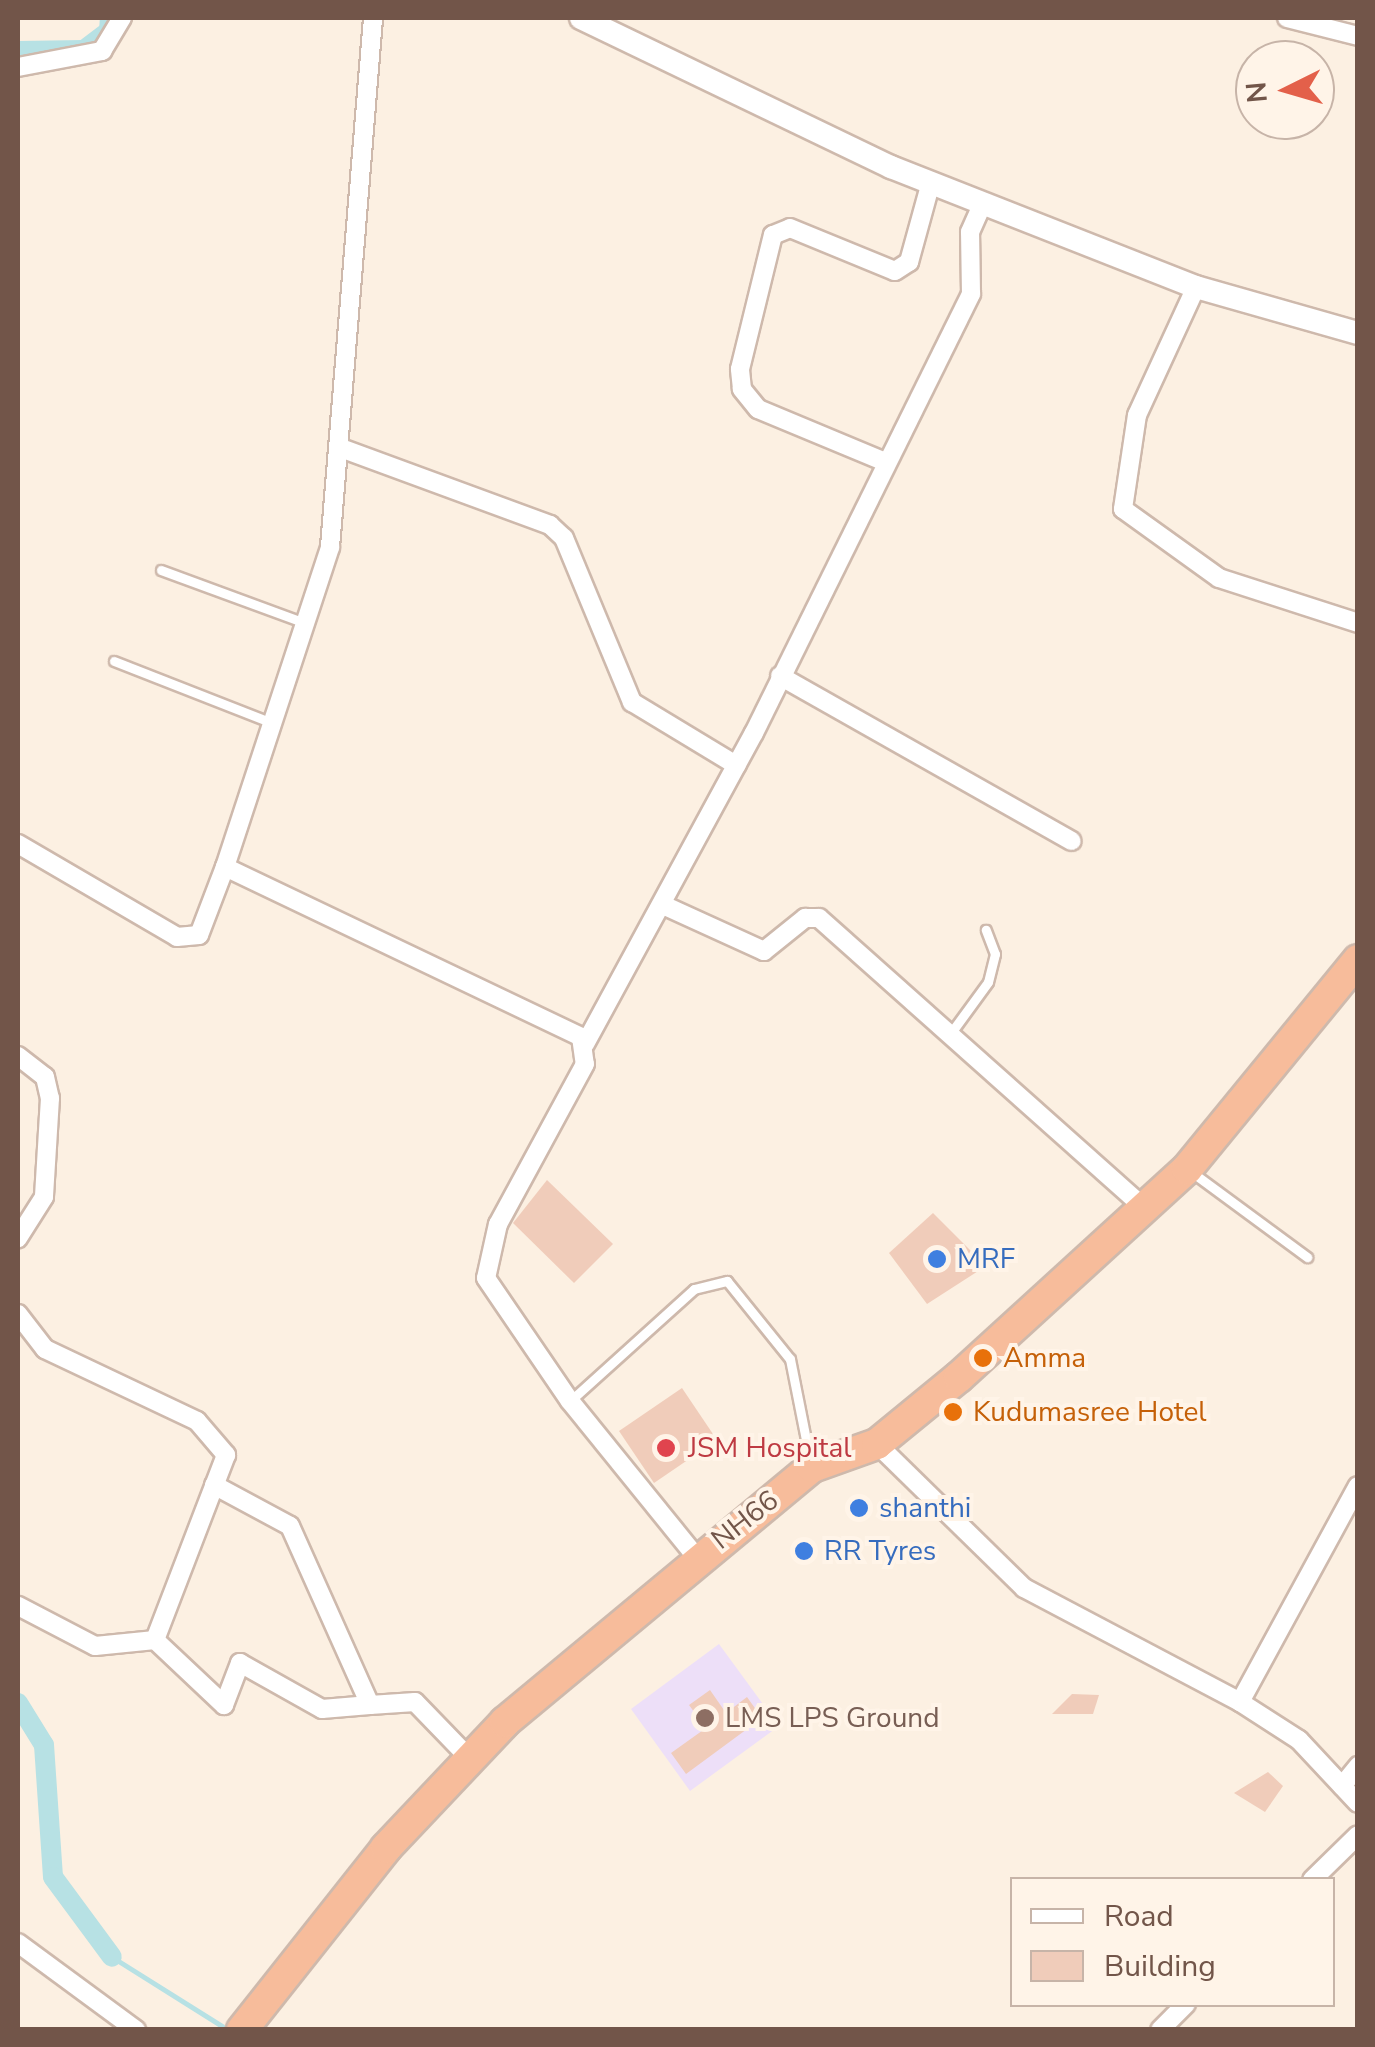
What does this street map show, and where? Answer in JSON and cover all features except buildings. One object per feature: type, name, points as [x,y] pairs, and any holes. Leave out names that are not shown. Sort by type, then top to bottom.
[{"type":"highway","name":"NH66","points":[[242,2030],[386,1848],[470,1759],[696,1558],[812,1467],[878,1444],[1144,1208],[1187,1169],[1358,960]]},
{"type":"street","points":[[18,67],[102,51],[122,18]]},
{"type":"street","points":[[18,844],[177,937],[198,935],[225,867],[330,547],[373,18]]},
{"type":"street","points":[[581,18],[983,203],[1196,287],[1358,334]]},
{"type":"street","points":[[1287,18],[1358,36]]},
{"type":"street","points":[[883,461],[758,410],[742,389],[740,369],[773,235],[790,228],[894,271],[908,262],[932,182]]},
{"type":"street","points":[[696,1558],[570,1401],[497,1300],[486,1253],[574,1087],[586,1044],[736,765],[883,461],[971,294],[970,232],[983,203]]},
{"type":"street","points":[[1196,287],[1137,416],[1124,509],[1219,578],[1358,623]]},
{"type":"street","points":[[338,448],[550,525],[564,538],[632,702],[736,765]]},
{"type":"street","points":[[780,676],[1072,840]]},
{"type":"street","points":[[225,867],[411,949],[586,1044]]},
{"type":"street","points":[[662,905],[764,951],[805,918],[819,918],[953,1030],[1144,1208]]},
{"type":"street","points":[[18,1056],[45,1077],[50,1098],[44,1198],[18,1238]]},
{"type":"street","points":[[18,1314],[44,1349],[217,1435],[226,1454],[155,1640]]},
{"type":"street","points":[[878,1444],[1024,1588],[1240,1702],[1298,1740],[1358,1803]]},
{"type":"street","points":[[214,1485],[290,1526],[370,1705]]},
{"type":"street","points":[[1240,1702],[1358,1486]]},
{"type":"street","points":[[18,1606],[95,1646],[155,1640],[224,1705],[240,1663],[322,1709],[415,1702],[470,1759]]},
{"type":"street","points":[[1342,1786],[1358,1766]]},
{"type":"street","points":[[1315,1877],[1358,1835]]},
{"type":"street","points":[[18,1943],[136,2030]]},
{"type":"street","points":[[1160,2030],[1183,2007]]},
{"type":"lane","points":[[161,570],[305,623]]},
{"type":"lane","points":[[114,661],[272,723]]},
{"type":"lane","points":[[953,1030],[988,982],[995,954],[986,930]]},
{"type":"lane","points":[[1187,1169],[1308,1258]]},
{"type":"lane","points":[[570,1401],[694,1289],[727,1281],[790,1359],[812,1467]]},
{"type":"shaded area","name":"LMS LPS Ground","points":[[719,1644],[779,1726],[690,1791],[631,1709]]},
{"type":"waterway","points":[[18,51],[84,50],[109,31],[110,18]]},
{"type":"waterway","points":[[18,1703],[44,1745],[53,1877],[112,1957]]},
{"type":"waterway","points":[[112,1957],[222,2026]]},
{"type":"place","name":"MRF","points":[[937,1259]]},
{"type":"place","name":"Amma","points":[[983,1358]]},
{"type":"place","name":"Kudumasree Hotel","points":[[953,1412]]},
{"type":"place","name":"JSM Hospital","points":[[666,1448]]},
{"type":"place","name":"shanthi","points":[[859,1508]]},
{"type":"place","name":"RR Tyres","points":[[804,1551]]},
{"type":"place","name":"LMS LPS Ground","points":[[705,1718]]}]
